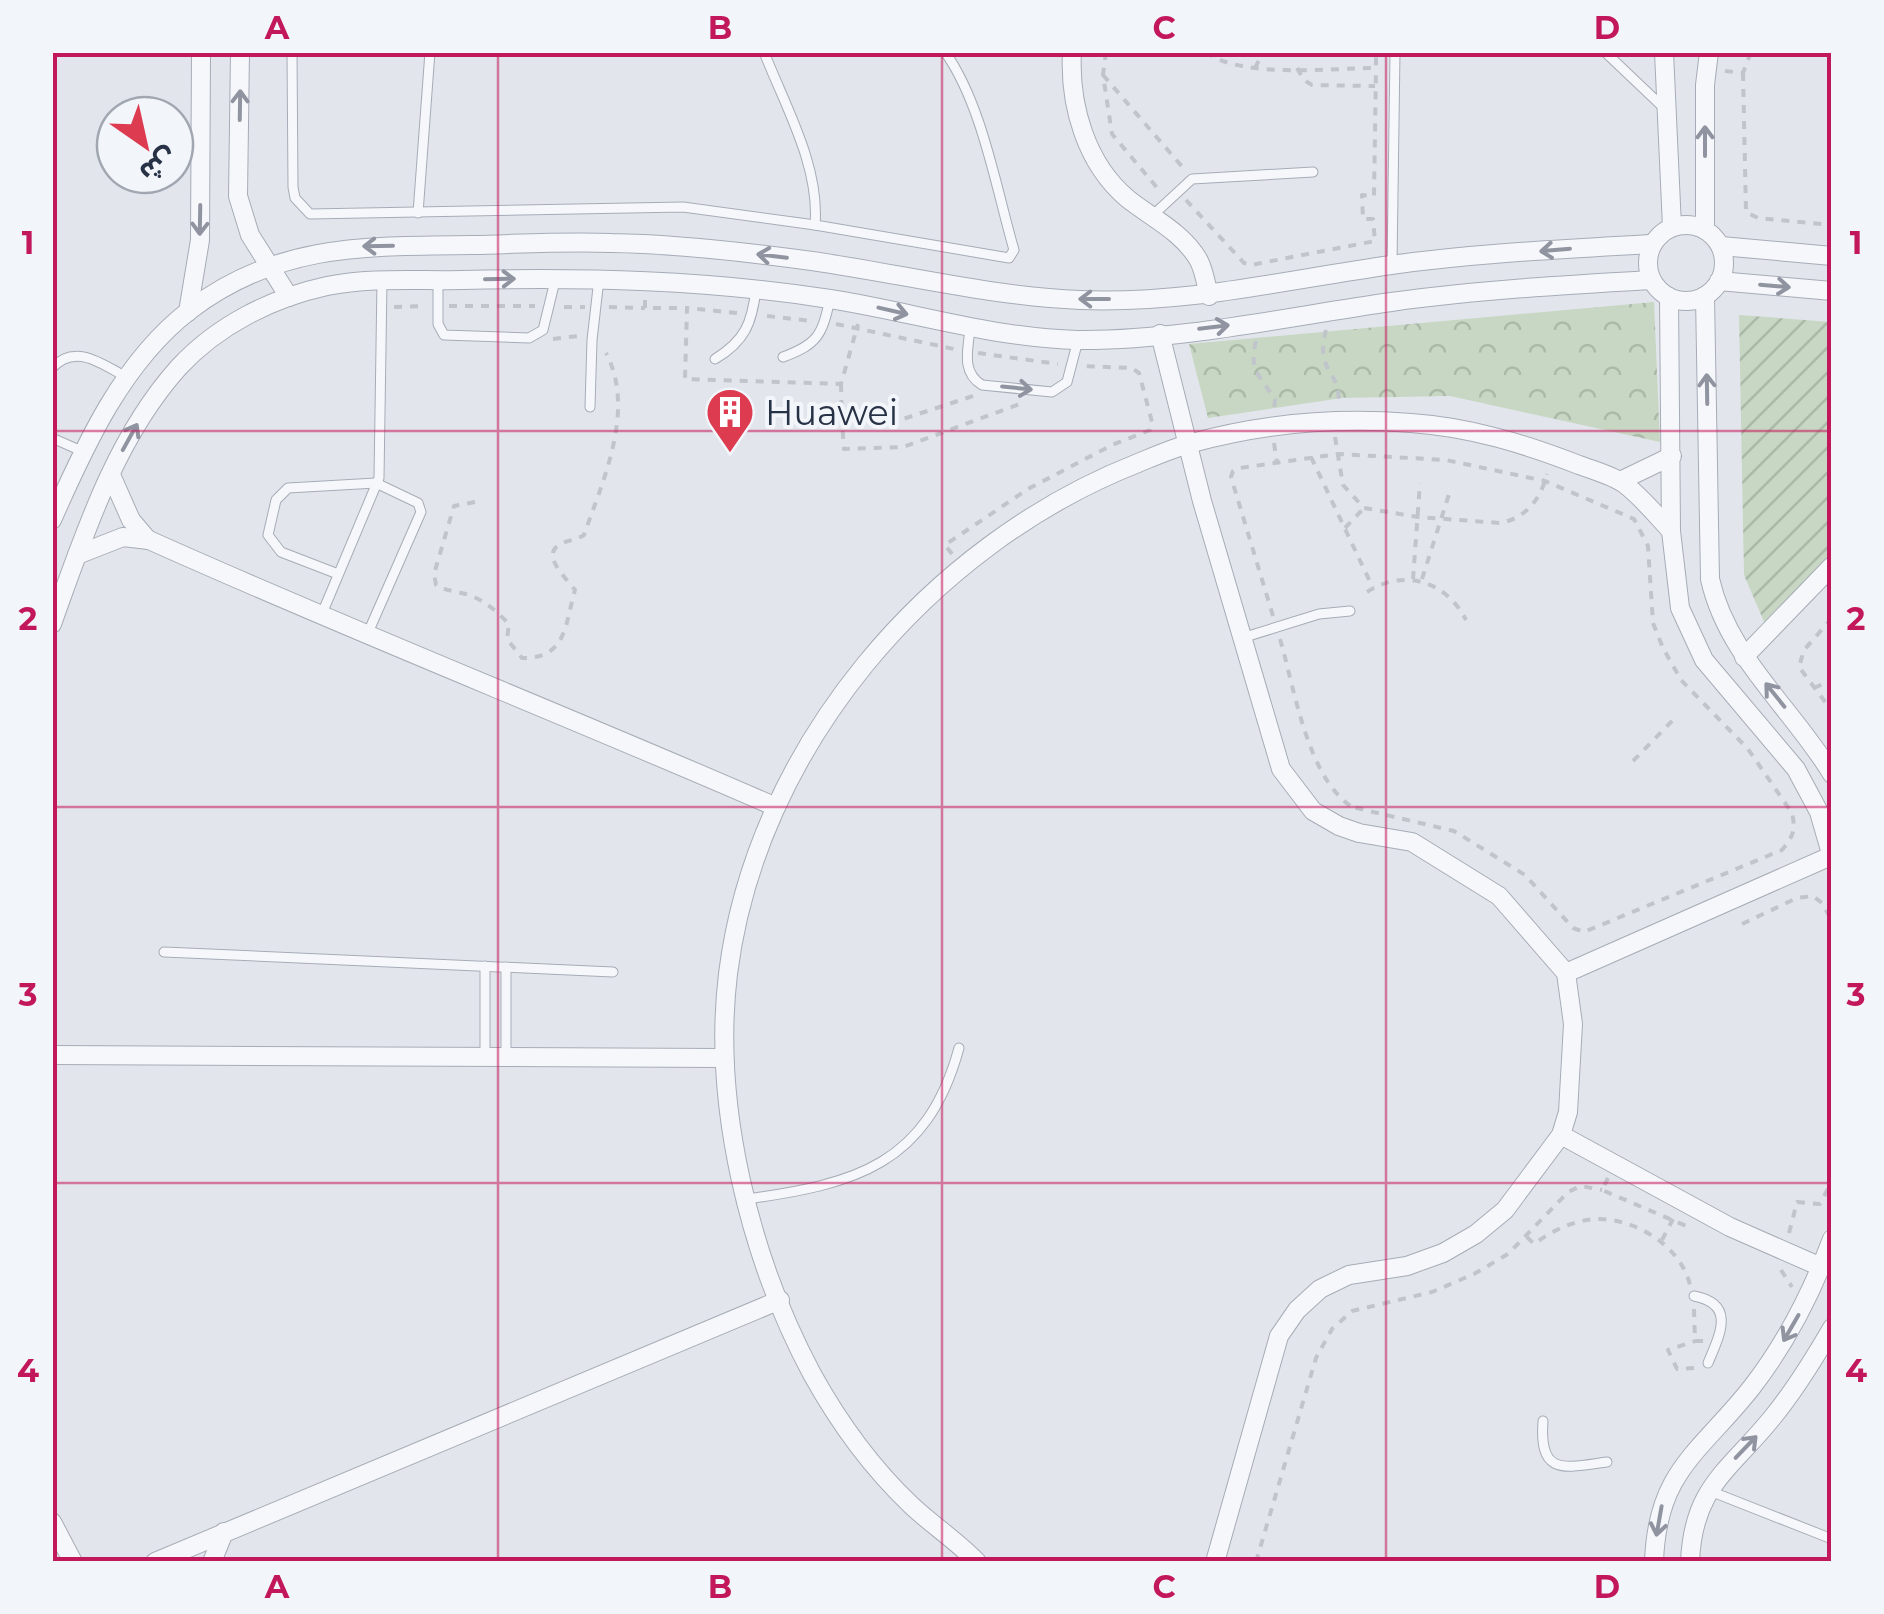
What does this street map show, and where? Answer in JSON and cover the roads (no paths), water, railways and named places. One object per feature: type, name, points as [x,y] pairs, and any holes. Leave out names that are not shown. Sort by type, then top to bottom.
[{"type":"street","points":[[188,312],[200,240],[201,52]]},
{"type":"street","points":[[240,52],[238,196],[250,235],[289,296]]},
{"type":"street","points":[[1072,52],[1071,84],[1086,142],[1102,172],[1125,196],[1179,236],[1200,261],[1209,296]]},
{"type":"street","points":[[1664,52],[1672,227]]},
{"type":"street","points":[[1705,230],[1708,61]]},
{"type":"street","points":[[1683,224],[1705,230],[1720,246],[1724,258],[1720,281],[1705,296],[1681,301],[1669,297],[1651,280],[1648,255],[1652,244],[1672,227],[1683,224]]},
{"type":"street","points":[[606,278],[612,242]]},
{"type":"street","points":[[52,520],[59,492],[128,378],[156,342],[188,312],[226,286],[268,266],[314,252],[362,246],[612,242],[720,250],[996,293],[1082,300],[1209,296],[1392,265],[1652,244]]},
{"type":"street","points":[[1720,246],[1832,256]]},
{"type":"street","points":[[52,624],[77,555],[130,436],[181,366],[212,337],[249,314],[289,296],[330,286],[382,280],[644,279],[756,288],[830,299],[970,329],[1078,340],[1160,334],[1474,291],[1651,280]]},
{"type":"street","points":[[1720,281],[1832,291]]},
{"type":"street","points":[[1705,296],[1710,579],[1722,620],[1744,657],[1816,747],[1832,774]]},
{"type":"street","points":[[1566,973],[1831,857],[1819,812],[1796,769],[1704,660],[1680,608],[1671,531],[1669,297]]},
{"type":"street","points":[[1160,334],[1187,444],[1281,769],[1314,811],[1359,833],[1412,842],[1499,896],[1566,973],[1572,1024],[1572,1075],[1561,1135],[1518,1196],[1476,1234],[1442,1253],[1406,1266],[1348,1276],[1320,1289],[1297,1310],[1280,1336],[1269,1366],[1216,1562]]},
{"type":"street","points":[[977,1562],[909,1503],[856,1442],[812,1374],[780,1300],[746,1199],[732,1140],[723,1058],[732,955],[746,888],[776,807],[821,725],[876,649],[961,567],[1017,524],[1083,487],[1187,444],[1270,425],[1356,418],[1440,425],[1523,443],[1620,481],[1671,531]]},
{"type":"street","points":[[1620,481],[1672,456]]},
{"type":"street","points":[[111,475],[131,520],[149,540]]},
{"type":"street","points":[[77,555],[124,537],[149,540],[776,807]]},
{"type":"street","points":[[1744,657],[1832,566]]},
{"type":"street","points":[[52,1055],[723,1058]]},
{"type":"street","points":[[1561,1135],[1730,1227],[1822,1266]]},
{"type":"street","points":[[1654,1562],[1660,1512],[1668,1489],[1688,1459],[1753,1386],[1779,1348],[1832,1239]]},
{"type":"street","points":[[155,1562],[780,1300]]},
{"type":"street","points":[[1690,1562],[1692,1530],[1708,1490],[1784,1402],[1832,1328]]},
{"type":"street","points":[[52,1522],[73,1562]]},
{"type":"street","points":[[212,1562],[224,1532]]},
{"type":"lane","points":[[292,52],[293,188],[300,208],[320,216],[683,207],[815,225],[1006,259],[1012,257],[1014,250],[977,115],[945,52]]},
{"type":"lane","points":[[418,212],[430,52]]},
{"type":"lane","points":[[764,52],[809,168],[816,196],[815,225]]},
{"type":"lane","points":[[1392,265],[1395,52]]},
{"type":"lane","points":[[1606,52],[1668,112]]},
{"type":"lane","points":[[1152,216],[1192,178],[1313,172]]},
{"type":"lane","points":[[438,280],[436,306],[444,335],[530,338],[543,330],[556,278]]},
{"type":"lane","points":[[590,407],[596,307],[606,278]]},
{"type":"lane","points":[[320,616],[376,483],[382,280]]},
{"type":"lane","points":[[715,359],[741,340],[753,315],[756,288]]},
{"type":"lane","points":[[783,358],[812,344],[820,335],[830,299]]},
{"type":"lane","points":[[970,329],[968,372],[974,380],[1052,392],[1067,382],[1078,340]]},
{"type":"lane","points":[[52,368],[63,358],[84,355],[128,378]]},
{"type":"lane","points":[[52,438],[84,452]]},
{"type":"lane","points":[[338,574],[281,552],[268,535],[276,500],[288,488],[376,483],[418,504],[421,512],[367,636]]},
{"type":"lane","points":[[1242,638],[1319,614],[1350,611]]},
{"type":"lane","points":[[164,952],[613,972]]},
{"type":"lane","points":[[485,966],[485,1057]]},
{"type":"lane","points":[[506,967],[506,1057]]},
{"type":"lane","points":[[746,1199],[828,1186],[860,1174],[888,1157],[934,1109],[959,1048]]},
{"type":"lane","points":[[1693,1295],[1706,1298],[1722,1317],[1708,1364]]},
{"type":"lane","points":[[1542,1421],[1544,1455],[1553,1464],[1564,1468],[1606,1462]]},
{"type":"lane","points":[[1708,1490],[1832,1540]]},
{"type":"place","name":"Huawei","points":[[730,454]]}]
